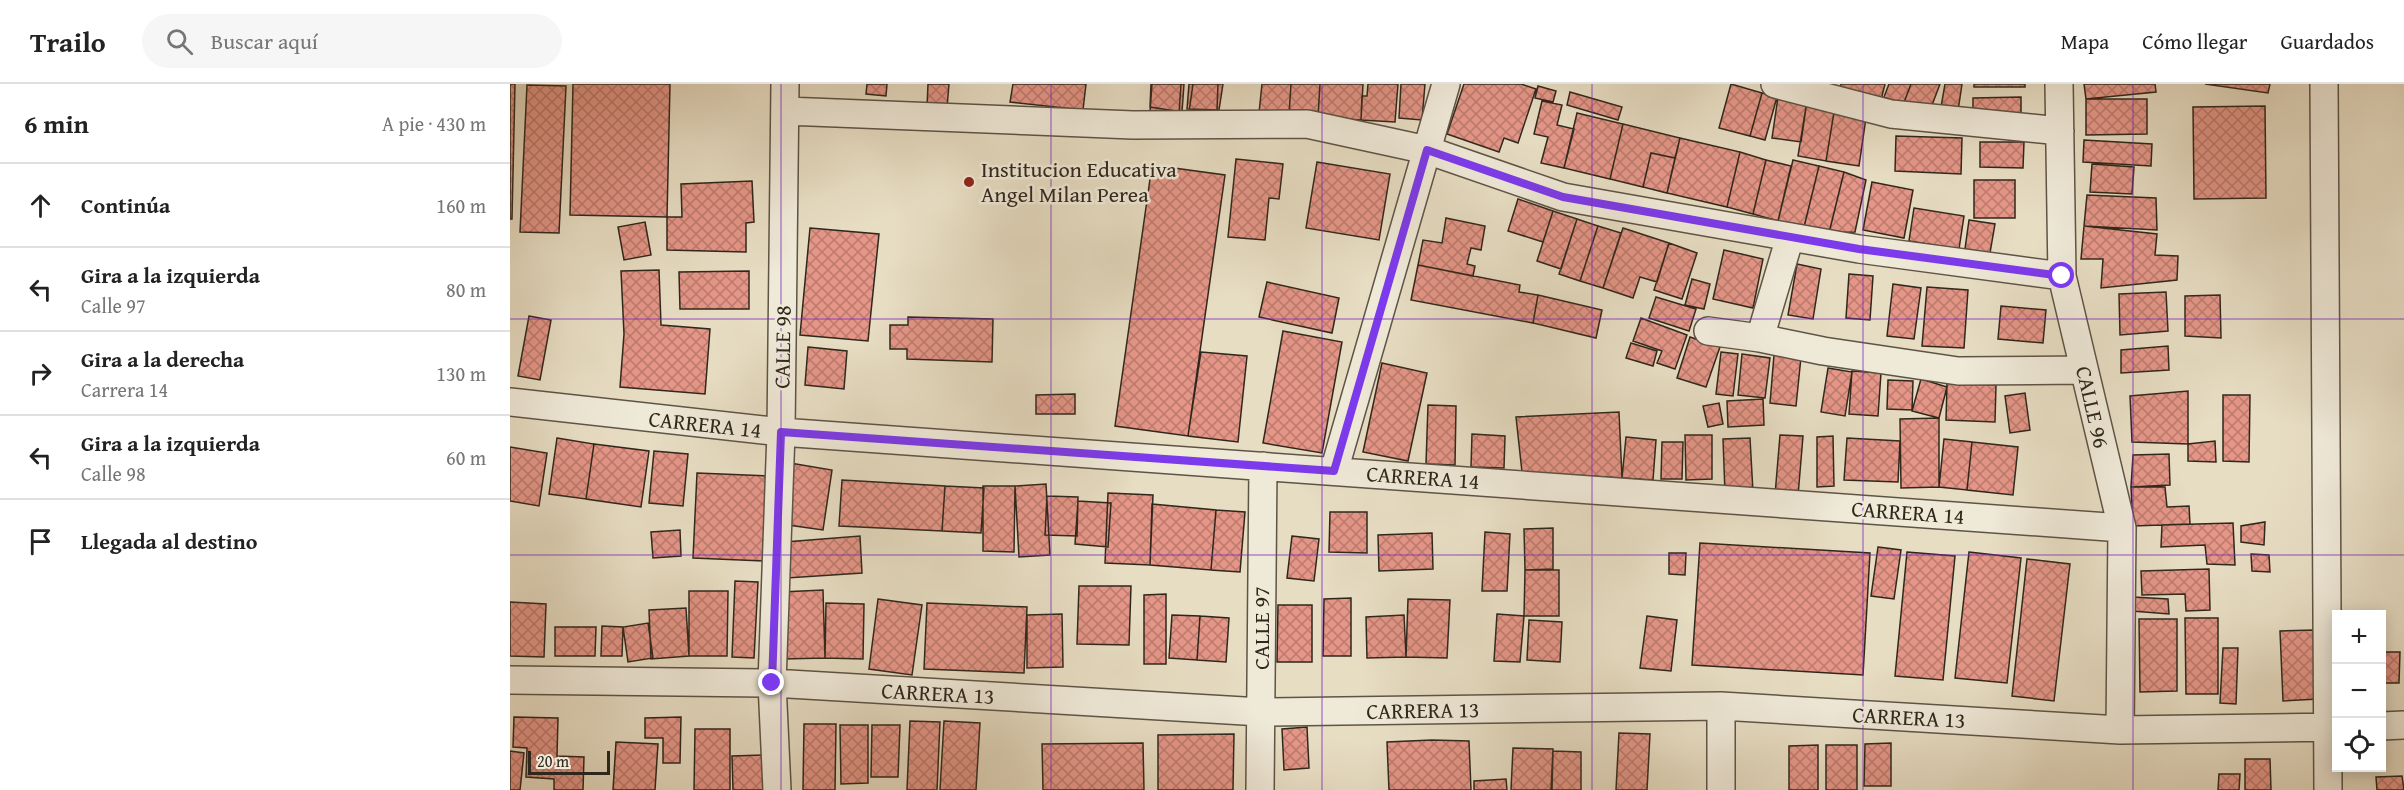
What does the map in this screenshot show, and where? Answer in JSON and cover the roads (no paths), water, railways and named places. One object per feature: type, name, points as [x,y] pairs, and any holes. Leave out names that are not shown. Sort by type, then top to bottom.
[{"type":"street","name":"CALLE 98","points":[[777,790],[772,683],[781,432],[785,84]]},
{"type":"street","points":[[1334,471],[1446,84]]},
{"type":"street","points":[[1775,84],[1891,114],[2060,131]]},
{"type":"street","name":"CALLE 96","points":[[2059,84],[2062,276],[2122,528],[2120,730]]},
{"type":"street","points":[[2324,84],[2332,727],[2328,790]]},
{"type":"street","points":[[786,111],[1133,125],[1307,124],[1427,150],[1563,197],[1859,249],[2062,276]]},
{"type":"street","points":[[1760,338],[1790,237]]},
{"type":"street","points":[[1708,331],[1958,371],[2084,370]]},
{"type":"street","name":"CARRERA 14","points":[[510,402],[781,432],[2122,528]]},
{"type":"street","name":"CALLE 97","points":[[1260,790],[1263,466]]},
{"type":"street","name":"CARRERA 13","points":[[510,680],[772,683],[1261,712],[1721,706],[2120,730],[2332,727]]},
{"type":"street","points":[[1721,706],[1721,790]]},
{"type":"street","points":[[2386,726],[2404,725]]},
{"type":"place","name":"Institucion Educativa Angel Milan Perea","points":[[969,182]]}]
